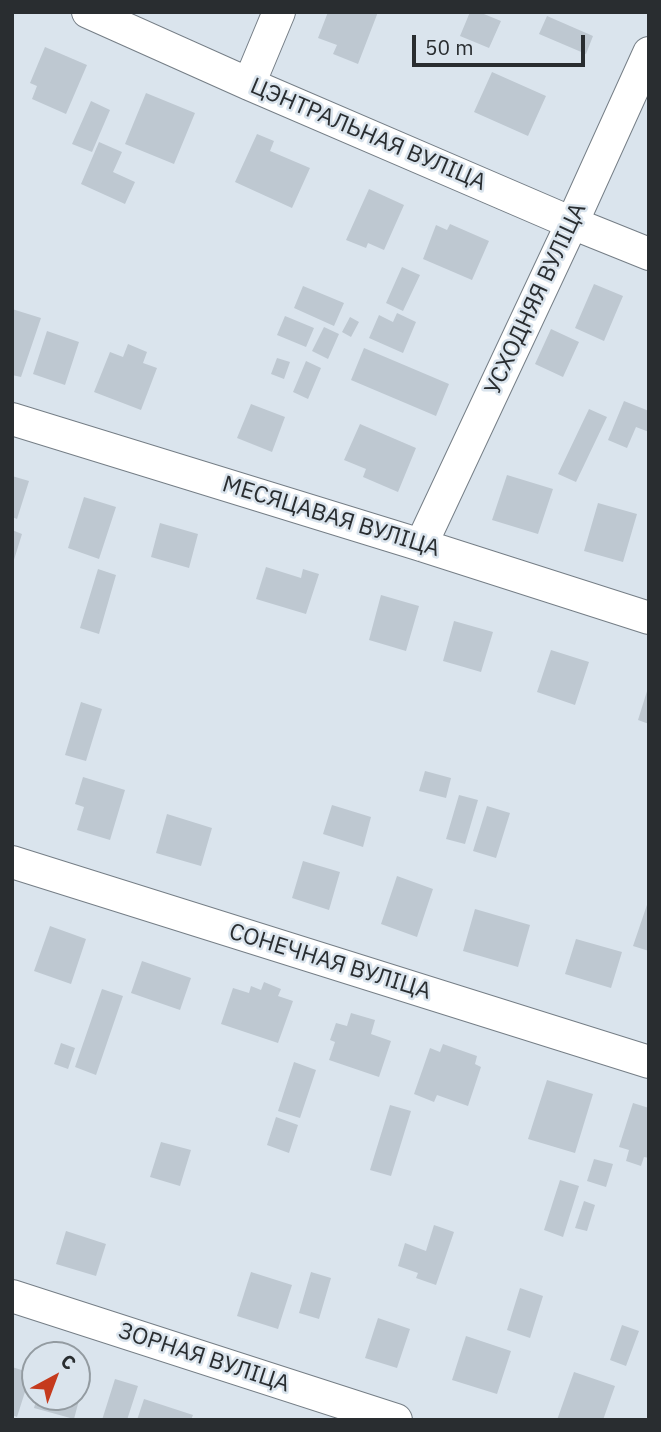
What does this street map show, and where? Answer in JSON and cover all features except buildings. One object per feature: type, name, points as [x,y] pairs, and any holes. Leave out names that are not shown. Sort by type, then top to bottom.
[{"type":"street","name":"ЦЭНТРАЛЬНАЯ ВУЛІЦА","points":[[88,12],[248,84],[649,254]]},
{"type":"street","points":[[248,84],[279,12]]},
{"type":"street","name":"УСХОДНЯЯ ВУЛІЦА","points":[[421,545],[649,53]]},
{"type":"street","name":"МЕСЯЦАВАЯ ВУЛІЦА","points":[[12,419],[649,618]]},
{"type":"street","name":"СОНЕЧНАЯ ВУЛІЦА","points":[[12,862],[649,1062]]},
{"type":"street","name":"ЗОРНАЯ ВУЛІЦА","points":[[12,1296],[396,1420]]}]
